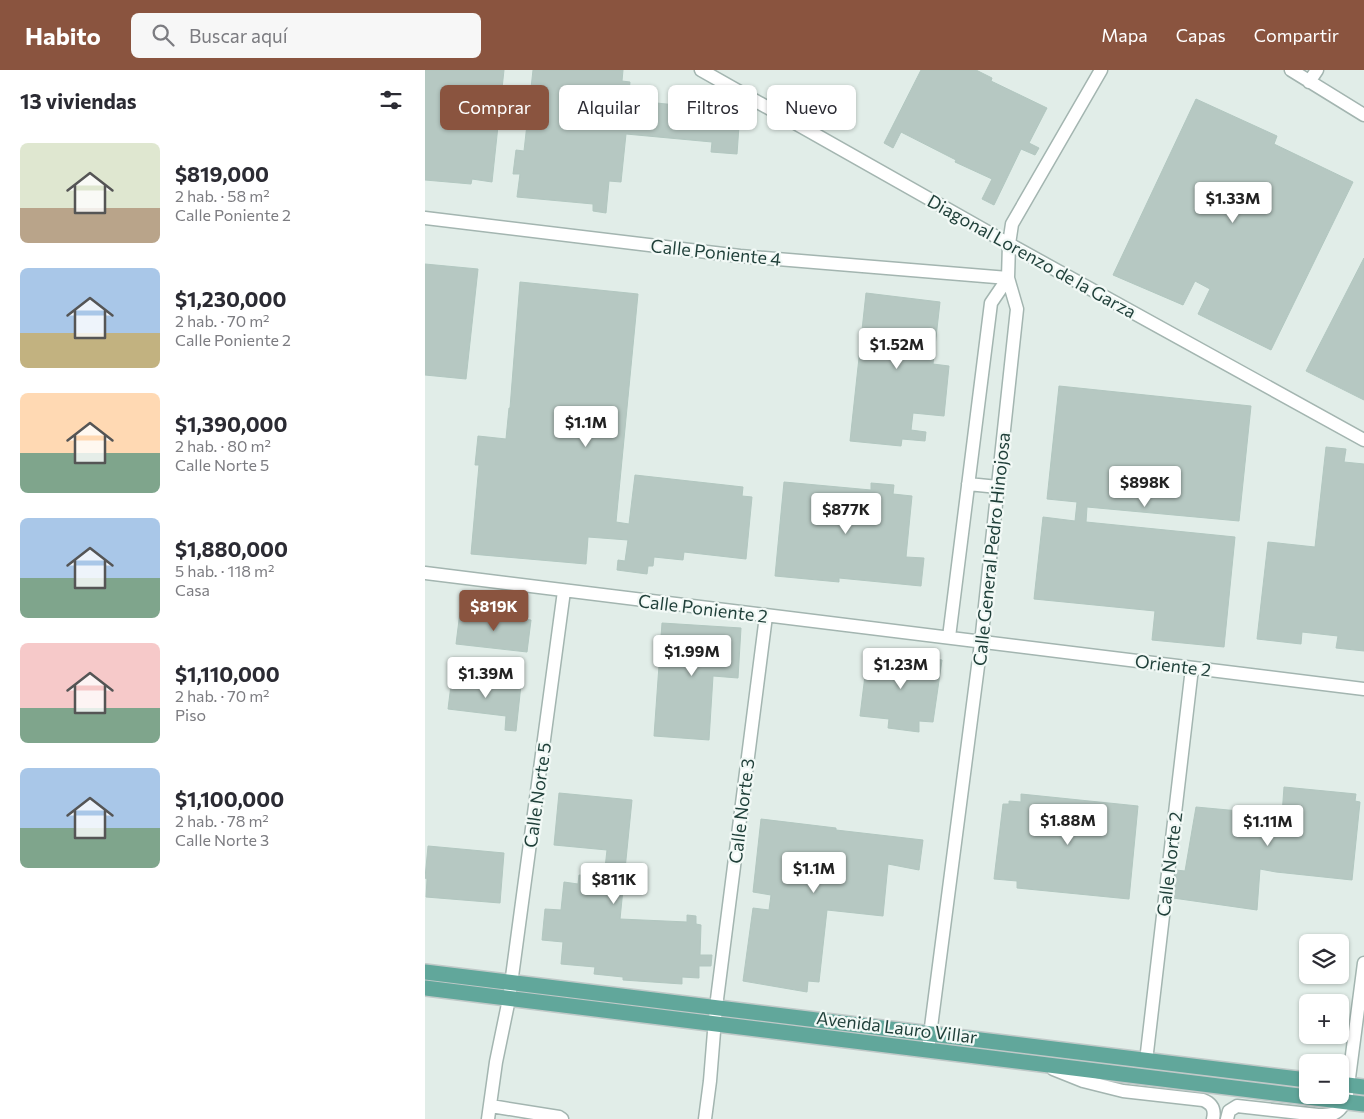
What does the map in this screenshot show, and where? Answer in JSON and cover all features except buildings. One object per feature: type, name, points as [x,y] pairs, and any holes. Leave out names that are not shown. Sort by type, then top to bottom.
[{"type":"main road","name":"Avenida Lauro Villar","points":[[425,972],[1299,1079]]},
{"type":"main road","name":"Avenida Lauro Villar","points":[[425,988],[1299,1096]]},
{"type":"main road","points":[[1349,1086],[1364,1087]]},
{"type":"main road","name":"Avenida Lauro Villar","points":[[1349,1102],[1364,1104]]},
{"type":"street","name":"Diagonal Lorenzo de la Garza","points":[[701,70],[1009,244],[1364,440]]},
{"type":"street","name":"Calle General Pedro Hinojosa","points":[[928,1050],[981,643],[1017,308],[1008,278],[1011,224],[1101,70]]},
{"type":"street","points":[[1291,70],[1364,115]]},
{"type":"street","points":[[1309,82],[1317,70]]},
{"type":"street","name":"Calle Poniente 4","points":[[425,218],[740,256],[1008,278]]},
{"type":"street","points":[[949,637],[991,303],[1008,278]]},
{"type":"street","points":[[968,484],[998,487]]},
{"type":"street","name":"Calle Poniente 2","points":[[425,573],[949,637],[981,643]]},
{"type":"street","name":"Calle Norte 5","points":[[488,1119],[496,1062],[509,998],[564,591]]},
{"type":"street","name":"Calle Norte 3","points":[[705,1119],[716,1007],[766,616]]},
{"type":"street","name":"Oriente 2","points":[[981,643],[1364,688]]},
{"type":"street","name":"Calle Norte 2","points":[[1146,1061],[1192,668]]},
{"type":"street","points":[[1349,1054],[1364,963]]},
{"type":"street","points":[[1040,1063],[1083,1081],[1105,1087],[1123,1091],[1203,1100],[1212,1105],[1214,1109],[1213,1119]]},
{"type":"street","points":[[1227,1119],[1229,1111],[1237,1106],[1330,1115],[1340,1112],[1345,1104]]},
{"type":"street","points":[[491,1106],[562,1119]]}]
